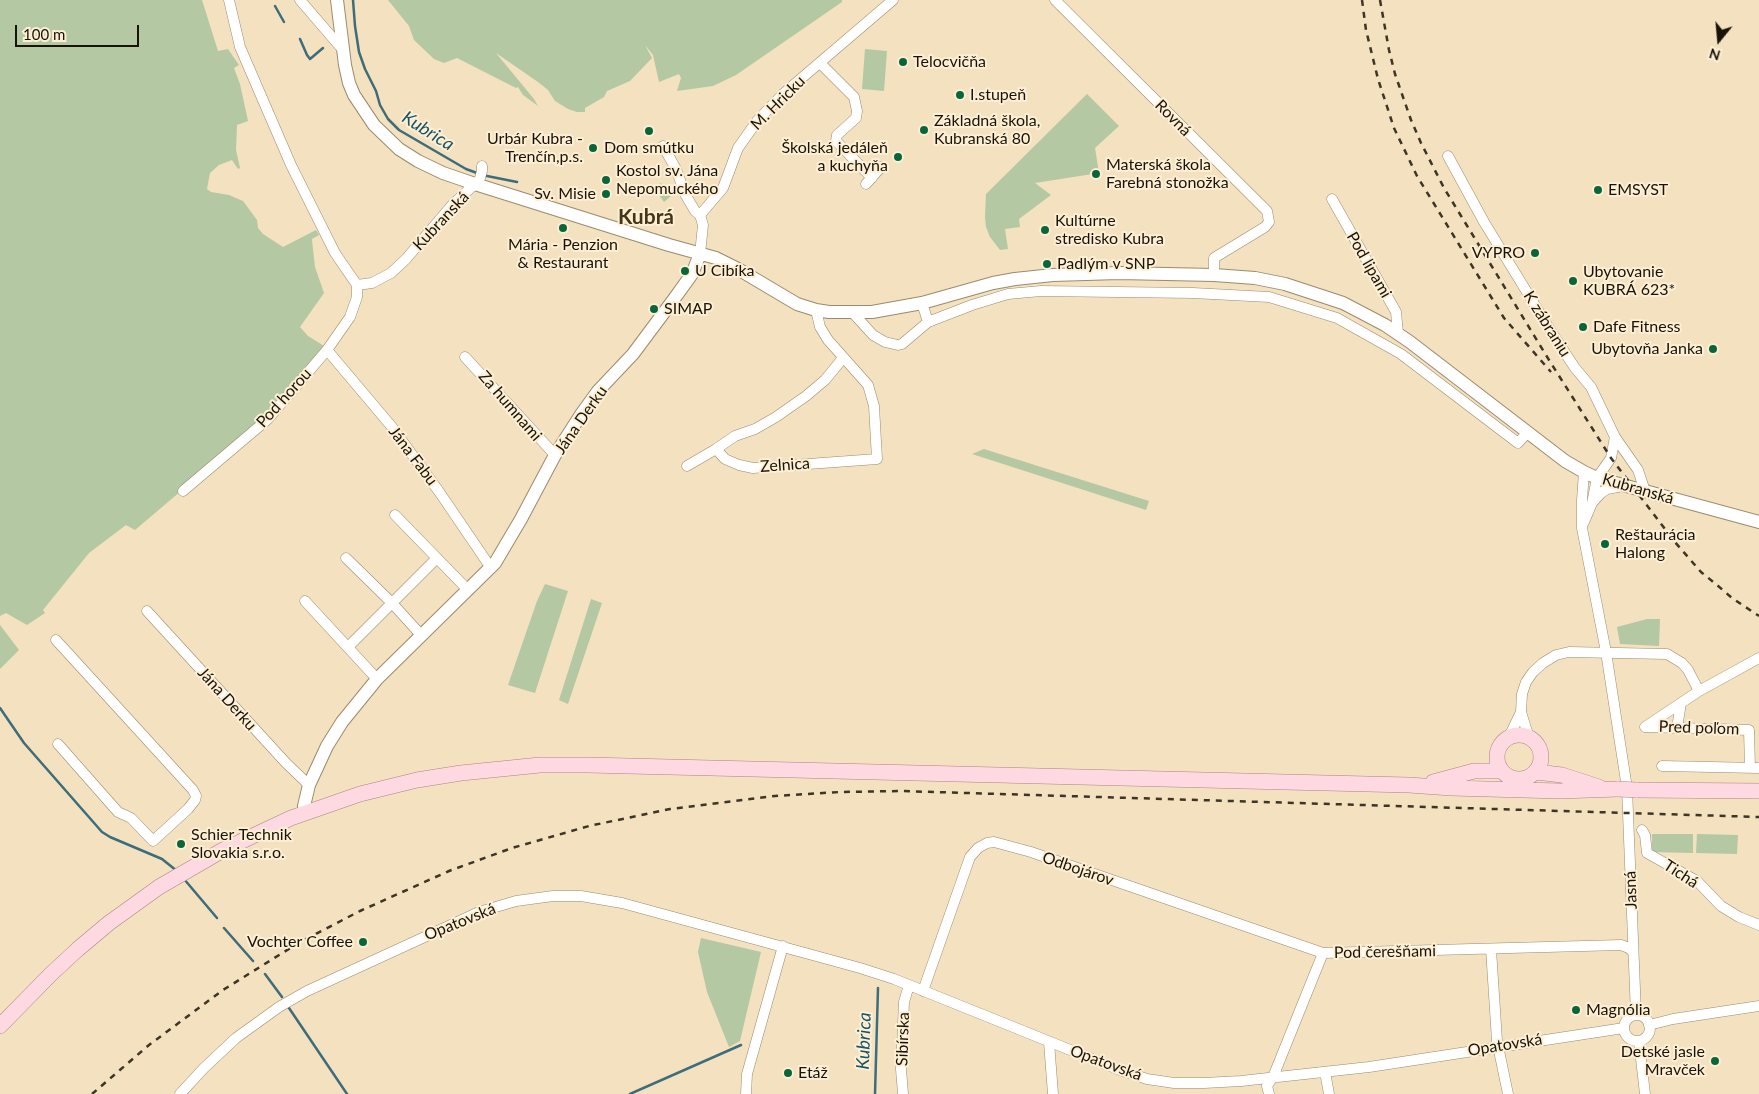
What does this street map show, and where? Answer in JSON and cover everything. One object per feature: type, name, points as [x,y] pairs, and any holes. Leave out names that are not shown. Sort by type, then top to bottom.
[{"type":"main road","points":[[1519,736],[1529,738],[1540,749],[1540,765],[1536,772],[1530,776],[1518,780],[1512,778],[1502,771],[1499,766],[1498,754],[1503,743],[1508,738],[1519,736]]},
{"type":"main road","points":[[1474,771],[1498,754]]},
{"type":"main road","points":[[1541,757],[1562,775]]},
{"type":"main road","points":[[0,1026],[78,949],[144,897],[179,874],[238,842],[307,812],[378,789],[417,780],[484,770],[540,765],[1409,784],[1451,788],[1540,790],[1759,791]]},
{"type":"main road","points":[[1409,784],[1443,780],[1474,771],[1502,771]]},
{"type":"main road","points":[[1536,772],[1562,775],[1612,789]]},
{"type":"street","points":[[229,0],[240,47],[290,165],[334,253],[358,285]]},
{"type":"street","points":[[300,0],[343,50]]},
{"type":"street","points":[[337,0],[349,83],[354,95],[374,125],[399,149],[418,161],[443,173],[479,177]]},
{"type":"street","name":"M. Hricku","points":[[700,215],[723,188],[738,148],[757,121],[783,94],[893,0]]},
{"type":"street","name":"Rovná","points":[[1055,0],[1268,211],[1269,222],[1265,227],[1214,258],[1214,275]]},
{"type":"street","name":"M. Hricku","points":[[820,63],[854,97],[857,111],[856,118],[837,135],[836,141],[869,181],[881,167]]},
{"type":"street","points":[[663,146],[676,169],[685,194],[695,211],[700,215],[703,225],[700,254]]},
{"type":"street","name":"K zábraniu","points":[[1448,156],[1484,222],[1552,333],[1574,368],[1591,388],[1615,438],[1638,470],[1645,491]]},
{"type":"street","name":"Kubranská","points":[[358,285],[372,283],[391,272],[406,259],[479,177],[727,263],[797,304],[816,310],[853,313],[872,312],[922,303],[1000,282],[1040,276],[1119,273],[1214,275],[1272,281],[1343,303],[1364,313],[1410,342],[1565,461],[1584,472],[1598,478],[1759,522]]},
{"type":"street","name":"Pod lipami","points":[[1332,199],[1396,312],[1398,334]]},
{"type":"street","name":"Jána Derku","points":[[307,812],[304,806],[309,785],[327,746],[350,711],[376,679],[491,568],[508,543],[555,456],[582,413],[598,391],[633,354],[688,280],[700,254]]},
{"type":"street","points":[[1119,273],[1119,292]]},
{"type":"street","points":[[1193,293],[1194,275]]},
{"type":"street","points":[[1040,276],[1041,291]]},
{"type":"street","points":[[1269,297],[1272,281]]},
{"type":"street","name":"Pod horou","points":[[183,491],[268,419],[327,350],[350,317],[357,298],[358,285]]},
{"type":"street","points":[[968,290],[972,304]]},
{"type":"street","points":[[853,313],[873,335],[893,345],[902,344],[928,322],[972,304],[1008,294],[1041,291],[1193,293],[1269,297],[1337,318],[1401,354],[1518,444],[1528,432]]},
{"type":"street","points":[[922,303],[928,322]]},
{"type":"street","points":[[1337,318],[1343,303]]},
{"type":"street","name":"Zelnica","points":[[716,449],[725,459],[753,468],[877,459],[874,406],[868,385],[843,358],[820,328],[816,310]]},
{"type":"street","points":[[1401,354],[1410,342]]},
{"type":"street","name":"Jána Fabu","points":[[327,350],[392,426],[491,568]]},
{"type":"street","name":"Za humnami","points":[[465,357],[555,456]]},
{"type":"street","points":[[687,466],[735,436],[755,429],[776,417],[825,380],[843,358]]},
{"type":"street","points":[[1462,400],[1471,389]]},
{"type":"street","points":[[1582,528],[1592,503],[1598,478],[1611,458],[1615,438]]},
{"type":"street","points":[[1584,472],[1582,528],[1606,652]]},
{"type":"street","points":[[1592,503],[1607,489],[1627,486]]},
{"type":"street","points":[[395,515],[468,590]]},
{"type":"street","points":[[346,558],[392,603],[421,635]]},
{"type":"street","points":[[348,647],[437,558]]},
{"type":"street","points":[[305,601],[376,679]]},
{"type":"street","name":"Jána Derku","points":[[147,611],[286,763],[309,785]]},
{"type":"street","points":[[56,640],[159,756],[194,790],[196,796],[193,804],[153,840],[131,818],[118,812],[58,744]]},
{"type":"street","points":[[1508,738],[1520,712],[1522,694],[1526,682],[1543,663],[1556,655],[1569,652],[1606,652],[1657,653],[1674,657],[1688,670],[1699,691]]},
{"type":"street","name":"Jasná","points":[[1606,652],[1627,788],[1636,1015]]},
{"type":"street","name":"Pred poľom","points":[[1662,766],[1754,768],[1749,730],[1646,727],[1699,691],[1759,658]]},
{"type":"street","points":[[1677,728],[1681,703]]},
{"type":"street","points":[[1520,712],[1529,738]]},
{"type":"street","name":"Tichá","points":[[1642,830],[1645,835],[1646,851],[1648,853],[1697,881],[1722,906],[1739,917],[1759,925]]},
{"type":"street","name":"Odbojárov","points":[[923,991],[970,857],[978,848],[987,843],[994,842],[1030,852],[1323,953]]},
{"type":"street","name":"Opatovská","points":[[180,1094],[236,1038],[291,1000],[331,979],[466,917],[505,904],[553,896],[581,896],[603,899],[647,909],[876,973],[1120,1070],[1148,1079],[1174,1083],[1204,1083],[1375,1066],[1624,1028]]},
{"type":"street","name":"Pod čerešňami","points":[[1269,1094],[1267,1086],[1273,1077],[1323,953],[1621,945],[1634,952]]},
{"type":"street","points":[[746,1094],[747,1074],[782,946]]},
{"type":"street","points":[[1491,949],[1498,1046],[1508,1094]]},
{"type":"street","name":"Sibírska","points":[[903,1094],[901,1069],[904,1002],[909,985]]},
{"type":"street","points":[[1649,1025],[1673,1019],[1759,1006]]},
{"type":"street","points":[[1636,1015],[1644,1018],[1649,1025],[1650,1029],[1646,1037],[1639,1041],[1628,1038],[1624,1028],[1624,1024],[1629,1018],[1636,1015]]},
{"type":"street","points":[[1639,1041],[1645,1094]]},
{"type":"street","points":[[1049,1042],[1053,1094]]},
{"type":"street","points":[[1325,1072],[1329,1094]]},
{"type":"green space","points":[[0,0],[202,0],[218,51],[228,49],[239,65],[234,68],[240,84],[248,121],[237,125],[236,150],[240,168],[238,169],[232,160],[219,165],[210,173],[207,189],[211,192],[229,195],[243,201],[257,220],[258,228],[263,234],[283,247],[316,230],[319,235],[312,239],[315,267],[324,293],[300,327],[308,336],[324,346],[260,424],[135,530],[126,525],[89,553],[43,610],[45,613],[27,625],[6,613],[0,616]]},
{"type":"green space","points":[[388,0],[842,0],[842,2],[736,75],[713,86],[677,91],[681,78],[679,74],[659,82],[653,55],[645,45],[652,58],[630,81],[607,91],[604,97],[585,108],[585,112],[577,112],[555,101],[548,90],[496,53],[538,106],[523,95],[518,87],[516,88],[457,58],[444,63],[434,59],[414,40],[409,26]]},
{"type":"green space","points":[[865,49],[887,51],[884,91],[862,89]]},
{"type":"green space","points":[[1087,94],[1119,126],[1095,148],[1099,173],[1035,183],[1051,195],[1019,219],[1020,227],[1005,229],[1008,249],[1000,250],[990,237],[986,227],[986,194]]},
{"type":"green space","points":[[661,183],[671,196],[664,202],[654,188]]},
{"type":"green space","points":[[984,449],[1149,501],[1146,510],[972,454]]},
{"type":"green space","points":[[545,584],[568,591],[535,693],[508,685],[537,601]]},
{"type":"green space","points":[[591,599],[602,603],[568,704],[559,700]]},
{"type":"green space","points":[[1647,619],[1660,619],[1659,646],[1620,644],[1617,627]]},
{"type":"green space","points":[[0,625],[19,650],[0,669]]},
{"type":"green space","points":[[1652,834],[1693,834],[1693,853],[1652,852]]},
{"type":"green space","points":[[1697,834],[1738,835],[1737,854],[1696,853]]},
{"type":"green space","points":[[701,938],[761,952],[740,1041],[729,1047],[707,992],[698,952]]},
{"type":"waterway","name":"Kubrica","points":[[353,0],[359,52],[380,105],[388,119],[399,130],[466,169],[477,173]]},
{"type":"waterway","points":[[275,6],[284,22]]},
{"type":"waterway","points":[[300,39],[310,59],[323,48]]},
{"type":"waterway","name":"Kubrica","points":[[482,175],[517,182]]},
{"type":"waterway","points":[[0,708],[24,743],[102,832],[162,859],[177,871]]},
{"type":"waterway","points":[[184,879],[217,918]]},
{"type":"waterway","points":[[224,928],[253,961]]},
{"type":"waterway","points":[[265,974],[282,997]]},
{"type":"waterway","name":"Kubrica","points":[[875,1094],[878,988]]},
{"type":"waterway","points":[[289,1008],[347,1094]]},
{"type":"waterway","points":[[630,1094],[741,1045]]},
{"type":"railway","points":[[1362,0],[1366,30],[1378,79],[1394,128],[1417,176],[1504,318],[1551,372]]},
{"type":"railway","points":[[1380,0],[1395,74],[1421,143],[1444,188],[1549,360],[1611,458],[1674,541],[1701,572],[1732,598],[1759,616]]},
{"type":"railway","points":[[92,1094],[149,1045],[223,990],[300,942],[360,911],[449,871],[512,848],[589,826],[670,809],[775,796],[901,791],[1759,817]]},
{"type":"place","name":"Telocvičňa","points":[[903,62]]},
{"type":"place","name":"I.stupeň","points":[[960,95]]},
{"type":"place","name":"Základná škola, Kubranská 80","points":[[924,130]]},
{"type":"place","name":"Dom smútku","points":[[649,131]]},
{"type":"place","name":"Urbár Kubra - Trenčín,p.s.","points":[[593,148]]},
{"type":"place","name":"Školská jedáleň a kuchyňa","points":[[898,157]]},
{"type":"place","name":"Materská škola Farebná stonožka","points":[[1096,174]]},
{"type":"place","name":"Kostol sv. Jána Nepomuckého","points":[[606,180]]},
{"type":"place","name":"EMSYST","points":[[1598,190]]},
{"type":"place","name":"Sv. Misie","points":[[606,194]]},
{"type":"place","name":"Mária - Penzion & Restaurant","points":[[563,228]]},
{"type":"place","name":"Kultúrne stredisko Kubra","points":[[1045,230]]},
{"type":"place","name":"VYPRO","points":[[1535,253]]},
{"type":"place","name":"Padlým v SNP","points":[[1047,264]]},
{"type":"place","name":"U Cibíka","points":[[685,271]]},
{"type":"place","name":"Ubytovanie KUBRÁ 623*","points":[[1573,281]]},
{"type":"place","name":"SIMAP","points":[[654,309]]},
{"type":"place","name":"Dafe Fitness","points":[[1583,327]]},
{"type":"place","name":"Ubytovňa Janka","points":[[1713,349]]},
{"type":"place","name":"Reštaurácia Halong","points":[[1605,544]]},
{"type":"place","name":"Schier Technik Slovakia s.r.o.","points":[[181,844]]},
{"type":"place","name":"Vochter Coffee","points":[[363,942]]},
{"type":"place","name":"Magnólia","points":[[1576,1010]]},
{"type":"place","name":"Detské jasle Mravček","points":[[1715,1061]]},
{"type":"place","name":"Etáž","points":[[788,1073]]},
{"type":"district","name":"Kubrá","points":[[646,217]]}]
